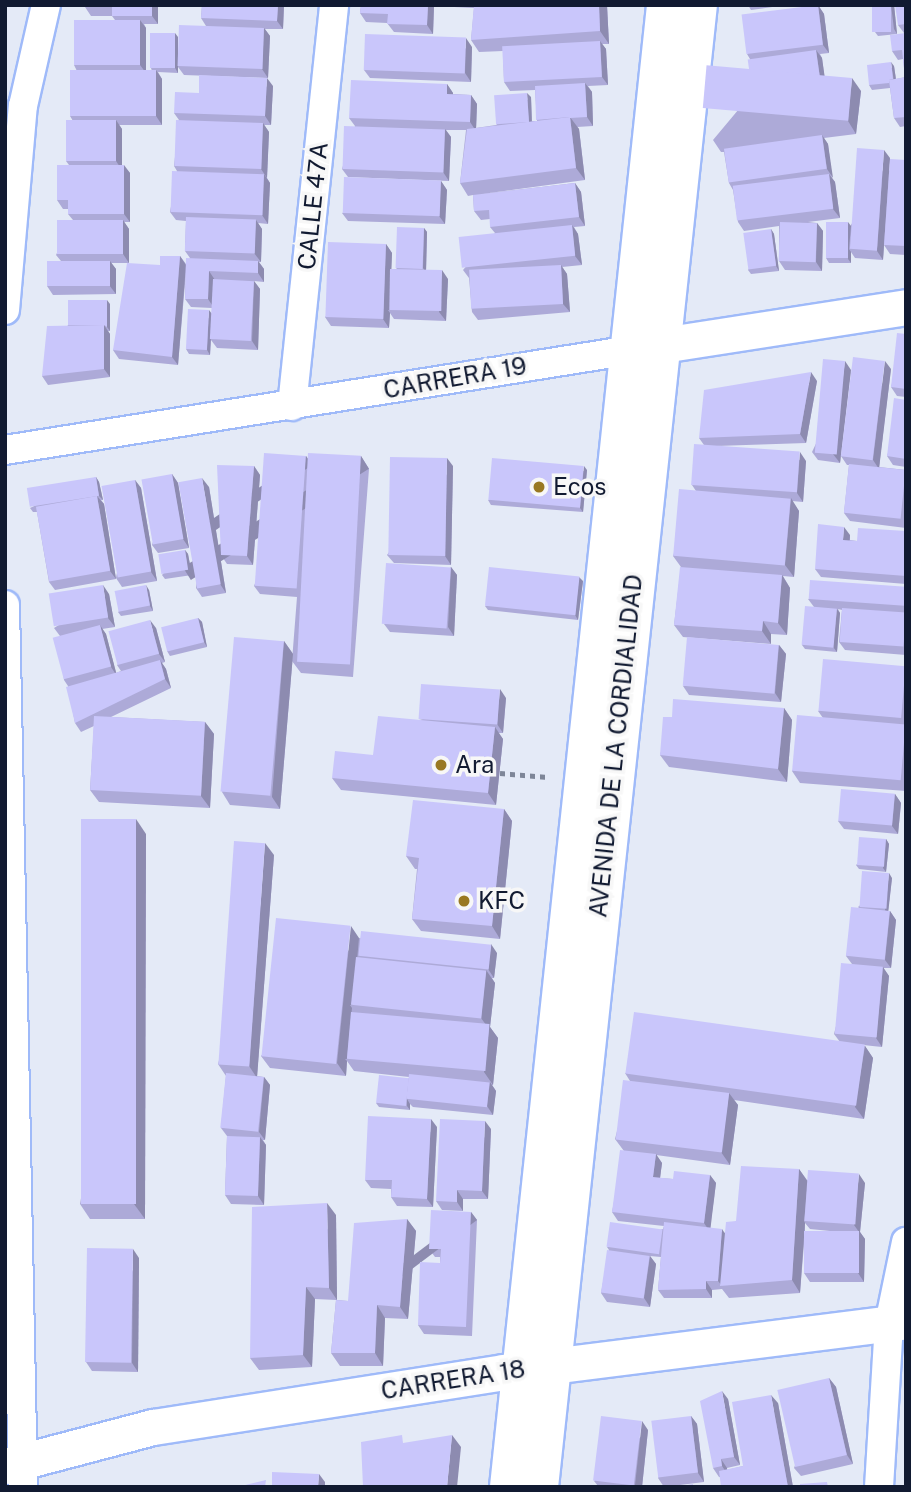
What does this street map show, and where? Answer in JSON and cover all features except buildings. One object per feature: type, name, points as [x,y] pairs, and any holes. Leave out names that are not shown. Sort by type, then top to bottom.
[{"type":"main road","name":"AVENIDA DE LA CORDIALIDAD","points":[[509,1487],[536,1367],[641,348],[666,5]]},
{"type":"main road","name":"AVENIDA DE LA CORDIALIDAD","points":[[641,348],[698,5]]},
{"type":"main road","name":"AVENIDA DE LA CORDIALIDAD","points":[[536,1367],[539,1487]]},
{"type":"street","points":[[5,310],[14,107],[46,5]]},
{"type":"street","name":"CALLE 47A","points":[[292,406],[334,5]]},
{"type":"street","name":"CARRERA 19","points":[[5,450],[906,307]]},
{"type":"street","points":[[5,605],[17,1471]]},
{"type":"street","points":[[879,1487],[906,1242]]},
{"type":"street","name":"CARRERA 18","points":[[17,1471],[153,1427],[536,1367],[897,1323]]},
{"type":"path","points":[[500,773],[553,777]]},
{"type":"place","name":"Ecos","points":[[539,487]]},
{"type":"place","name":"Ara","points":[[441,765]]},
{"type":"place","name":"KFC","points":[[464,901]]}]
